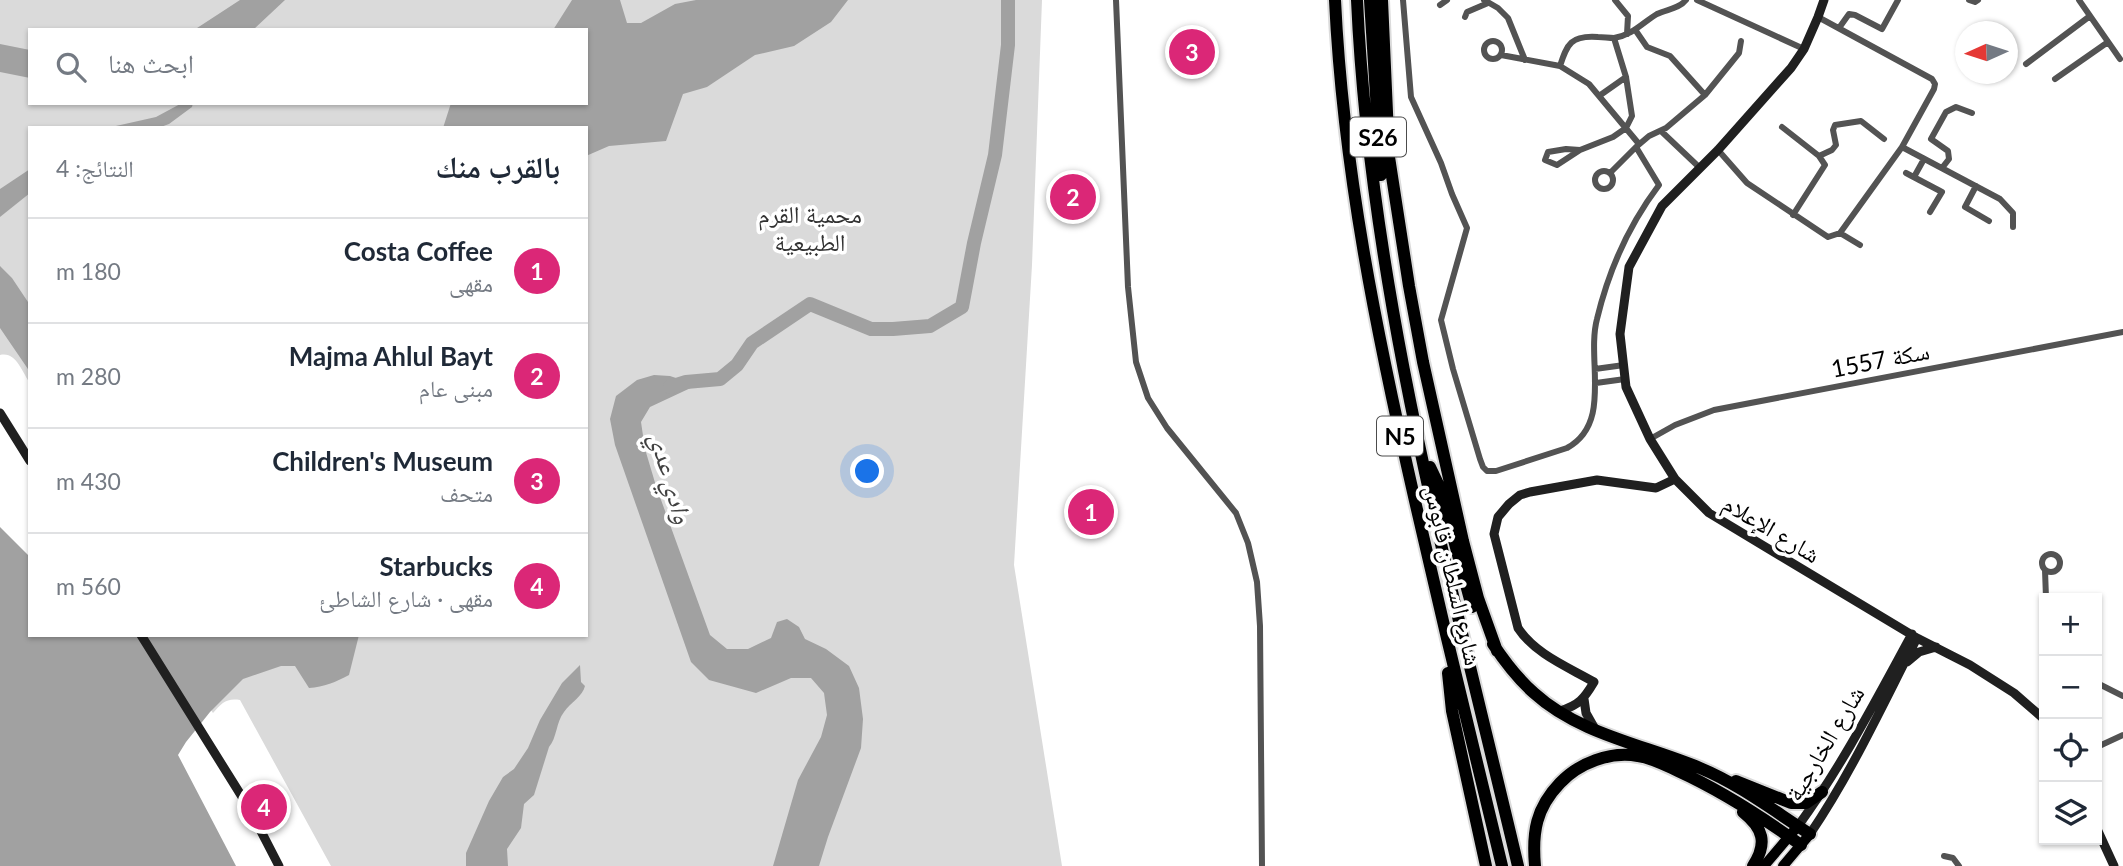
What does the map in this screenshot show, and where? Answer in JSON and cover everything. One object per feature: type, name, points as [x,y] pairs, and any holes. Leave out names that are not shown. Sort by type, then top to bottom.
[{"type":"highway","name":"شارع السلطان قابوس","points":[[1335,0],[1346,140],[1388,382],[1444,631],[1502,866]]},
{"type":"highway","name":"شارع السلطان قابوس","points":[[1357,0],[1368,137],[1388,273],[1419,441],[1518,866]]},
{"type":"highway","name":"S26","points":[[1370,0],[1388,273]]},
{"type":"highway","points":[[1382,0],[1389,157],[1409,286],[1463,541],[1478,598],[1497,651]]},
{"type":"highway","points":[[1419,441],[1440,488],[1474,611],[1484,632],[1507,665],[1535,694],[1560,711],[1595,729],[1698,767],[1801,845]]},
{"type":"highway","points":[[1444,631],[1452,711],[1486,866]]},
{"type":"highway","points":[[1535,866],[1535,826],[1548,795],[1566,776],[1586,763],[1606,757],[1637,755],[1716,782],[1810,834]]},
{"type":"highway","points":[[1716,782],[1745,783],[1791,803],[1806,803],[1822,792]]},
{"type":"highway","points":[[1716,782],[1759,829],[1762,849],[1753,866]]},
{"type":"main road","name":"شارع الإعلام","points":[[1824,0],[1804,49],[1791,68],[1718,150],[1662,206],[1629,267],[1620,334],[1626,387],[1650,439],[1675,479],[1709,513],[1914,636],[1970,665],[2014,693],[2039,715]]},
{"type":"main road","points":[[0,412],[28,458]]},
{"type":"main road","points":[[1560,711],[1584,699],[1594,682],[1538,649],[1525,639],[1518,628],[1494,534],[1497,517],[1514,498],[1530,492],[1597,480],[1656,488],[1675,479]]},
{"type":"main road","points":[[1895,624],[1902,641],[1900,663]]},
{"type":"main road","name":"شارع الخارجية","points":[[1783,866],[1810,834],[1833,799],[1855,760],[1914,636]]},
{"type":"main road","points":[[142,637],[248,808],[279,866]]},
{"type":"main road","points":[[1900,663],[1919,652],[1936,647]]},
{"type":"main road","name":"شارع الخارجية","points":[[1764,866],[1822,792],[1900,663]]},
{"type":"main road","points":[[1584,699],[1586,713],[1595,729]]},
{"type":"main road","points":[[2102,840],[2114,866]]},
{"type":"street","points":[[1116,0],[1128,287],[1136,362],[1147,398],[1167,428],[1236,513],[1248,544],[1257,582],[1260,626],[1262,866]]},
{"type":"street","points":[[1403,0],[1411,97],[1467,228],[1441,320],[1483,467],[1488,471],[1496,471],[1574,444],[1584,432],[1596,398],[1592,342],[1609,278],[1623,242],[1660,185],[1626,128],[1589,85],[1560,66],[1501,55]]},
{"type":"street","points":[[1440,5],[1447,0]]},
{"type":"street","points":[[1615,0],[1628,16],[1627,34]]},
{"type":"street","points":[[1560,66],[1567,44],[1593,36],[1614,38],[1636,31],[1657,15],[1682,6],[1686,0]]},
{"type":"street","points":[[1696,0],[1804,49]]},
{"type":"street","points":[[1839,28],[1849,14],[1882,29],[1898,0]]},
{"type":"street","points":[[1969,0],[1978,0]]},
{"type":"street","points":[[2079,0],[2120,59]]},
{"type":"street","points":[[1465,17],[1467,12],[1486,2],[1499,8],[1508,18],[1525,60]]},
{"type":"street","points":[[2026,64],[2090,16]]},
{"type":"street","points":[[1718,150],[1747,183],[1793,215],[1828,237],[1840,233],[1902,147],[1934,89],[1932,79],[1818,18]]},
{"type":"street","points":[[1636,31],[1647,47],[1670,56],[1705,95]]},
{"type":"street","points":[[1580,150],[1548,152],[1545,160],[1557,165],[1580,150],[1613,137],[1626,128],[1632,116],[1626,77],[1614,38]]},
{"type":"street","points":[[1610,173],[1637,146],[1661,131],[1705,95],[1739,53],[1741,41]]},
{"type":"street","points":[[2055,79],[2108,42]]},
{"type":"street","points":[[1599,96],[1626,77]]},
{"type":"street","points":[[1942,168],[1948,159],[1948,151],[1931,139],[1945,112],[1956,107],[1972,113]]},
{"type":"street","points":[[1819,156],[1836,145],[1833,130],[1835,125],[1861,121],[1884,139]]},
{"type":"street","points":[[1782,127],[1824,162],[1824,169],[1793,215]]},
{"type":"street","points":[[1661,131],[1700,167]]},
{"type":"street","points":[[1902,147],[2000,199],[2013,213],[2013,227]]},
{"type":"street","points":[[1914,177],[1924,159]]},
{"type":"street","points":[[1906,173],[1942,192],[1930,212]]},
{"type":"street","points":[[1976,186],[1965,207],[1989,221]]},
{"type":"street","points":[[1840,233],[1860,245]]},
{"type":"street","name":"سكة 1557","points":[[1650,439],[1675,425],[1714,410],[2123,332]]},
{"type":"street","points":[[1595,369],[1623,365]]},
{"type":"street","points":[[1596,383],[1625,379]]},
{"type":"street","points":[[2045,570],[2046,593]]},
{"type":"street","points":[[2102,686],[2123,696]]},
{"type":"street","points":[[2102,745],[2123,735]]},
{"type":"street","points":[[1944,856],[1953,858],[1959,866]]},
{"type":"green space","name":"محمية القرم الطبيعية","points":[[0,0],[1042,0],[1032,265],[1014,565],[1062,866],[331,866],[240,700],[225,702],[213,713],[161,637],[588,637],[588,126],[28,126],[28,380],[14,359],[0,355]]},
{"type":"shaded area","points":[[240,0],[285,0],[255,28],[197,28]]},
{"type":"shaded area","points":[[572,0],[620,0],[627,23],[641,23],[675,4],[696,0],[848,0],[831,22],[794,46],[755,55],[707,87],[683,94],[666,141],[609,146],[588,155],[588,126],[444,126],[450,105],[588,105],[588,28],[554,28]]},
{"type":"shaded area","points":[[0,44],[28,50],[28,78],[0,72]]},
{"type":"shaded area","points":[[178,105],[192,105],[164,126],[116,126],[156,117]]},
{"type":"shaded area","points":[[28,170],[28,195],[0,217],[0,189]]},
{"type":"shaded area","points":[[0,266],[12,278],[28,302],[28,369],[0,328]]},
{"type":"shaded area","points":[[654,375],[670,376],[697,385],[650,407],[641,422],[645,449],[656,486],[710,635],[727,649],[748,649],[771,638],[777,622],[787,619],[799,627],[805,639],[826,649],[849,666],[859,688],[863,719],[861,748],[819,866],[773,866],[798,780],[821,737],[827,715],[824,693],[811,678],[791,678],[756,693],[709,680],[691,662],[615,445],[610,419],[616,396],[637,380]]},
{"type":"shaded area","points":[[0,527],[28,555],[28,637],[358,637],[349,675],[330,684],[309,688],[295,666],[281,666],[243,679],[210,712],[178,755],[236,866],[0,866]]},
{"type":"shaded area","points":[[580,665],[584,690],[559,720],[534,795],[524,804],[521,828],[507,849],[508,866],[466,866],[466,853],[489,801],[503,777],[514,769],[528,748],[540,720],[562,683]]},
{"type":"waterway","name":"وادي عدي","points":[[670,387],[686,382],[720,379],[737,365],[752,343],[810,304],[871,329],[930,326],[962,307],[995,155],[1008,45],[1008,0]]},
{"type":"place","name":"Children's Museum","points":[[1192,52]]},
{"type":"place","name":"Majma Ahlul Bayt","points":[[1073,197]]},
{"type":"place","name":"Costa Coffee","points":[[1091,512]]},
{"type":"place","name":"Starbucks","points":[[264,807]]}]
